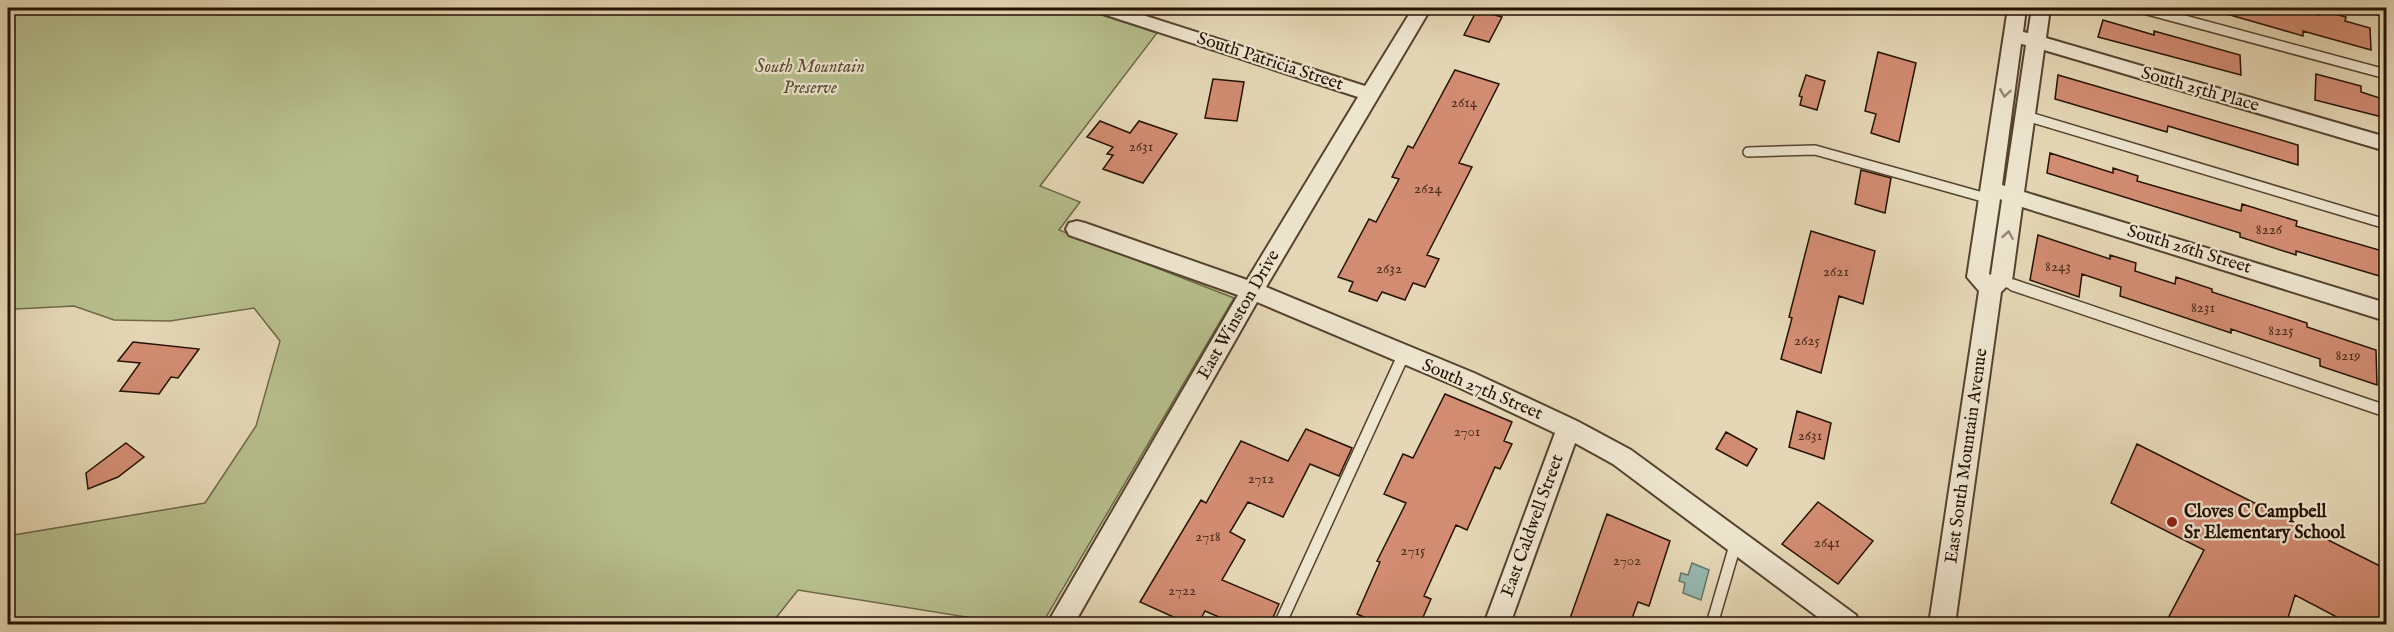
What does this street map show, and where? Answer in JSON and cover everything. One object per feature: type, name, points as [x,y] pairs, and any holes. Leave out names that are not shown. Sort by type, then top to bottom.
[{"type":"street","name":"South Patricia Street","points":[[1103,8],[1369,94]]},
{"type":"street","name":"East Winston Drive","points":[[1060,624],[1252,291],[1422,8]]},
{"type":"street","points":[[1996,285],[1978,277],[2017,8]]},
{"type":"street","name":"East South Mountain Avenue","points":[[1942,624],[1996,285],[2014,196],[2041,8]]},
{"type":"street","points":[[2377,8],[2386,10]]},
{"type":"street","name":"South 25th Place","points":[[2013,35],[2386,144]]},
{"type":"street","name":"South 26th Street","points":[[1991,194],[2014,196],[2386,312]]},
{"type":"street","name":"South 27th Street","points":[[1077,229],[1252,291],[1403,356],[1466,380],[1569,428],[1622,457],[1847,624]]},
{"type":"street","name":"East Caldwell Street","points":[[1497,624],[1569,428]]},
{"type":"lane","points":[[2140,8],[2386,74]]},
{"type":"lane","points":[[2026,116],[2386,224]]},
{"type":"lane","points":[[1749,152],[1815,150],[1991,194]]},
{"type":"lane","points":[[1996,285],[2386,411]]},
{"type":"lane","points":[[1280,624],[1403,356]]},
{"type":"lane","points":[[1712,624],[1736,542]]},
{"type":"green space","name":"South Mountain Preserve","points":[[8,8],[1081,8],[1157,33],[1040,186],[1080,202],[1059,230],[1234,298],[1042,624],[1010,624],[798,590],[771,624],[8,624],[8,536],[205,503],[256,426],[280,341],[254,308],[170,321],[114,320],[74,306],[16,309],[8,312]]},
{"type":"water","points":[[1692,563],[1709,570],[1701,600],[1683,593],[1685,583],[1679,581],[1681,573],[1688,575]]},
{"type":"building","points":[[2224,8],[2293,8],[2319,15],[2319,10],[2346,17],[2345,21],[2370,28],[2371,50],[2303,31],[2303,36],[2223,13]]},
{"type":"building","points":[[1477,10],[1502,17],[1489,42],[1464,35]]},
{"type":"building","points":[[2103,20],[2154,35],[2154,31],[2240,55],[2241,75],[2098,37]]},
{"type":"building","points":[[1878,52],[1916,63],[1899,142],[1871,133],[1876,114],[1865,111]]},
{"type":"building","points":[[1455,70],[1499,84],[1459,163],[1472,167],[1427,255],[1439,259],[1425,287],[1413,283],[1405,300],[1382,292],[1377,301],[1349,291],[1353,282],[1338,277],[1369,219],[1376,222],[1399,179],[1392,177],[1408,146],[1413,148]]},
{"type":"building","points":[[2316,74],[2361,86],[2361,92],[2386,100],[2386,118],[2315,100]]},
{"type":"building","points":[[1806,75],[1825,81],[1817,110],[1800,105],[1802,97],[1799,96]]},
{"type":"building","points":[[2058,75],[2298,145],[2298,165],[2168,126],[2167,132],[2055,99]]},
{"type":"building","points":[[1213,79],[1244,82],[1237,121],[1205,118]]},
{"type":"building","points":[[1100,121],[1130,133],[1139,121],[1177,134],[1143,183],[1103,169],[1113,155],[1107,154],[1113,147],[1087,137]]},
{"type":"building","points":[[2050,153],[2113,173],[2113,168],[2138,176],[2137,181],[2241,211],[2242,204],[2297,221],[2296,226],[2386,252],[2386,278],[2296,251],[2296,255],[2240,237],[2240,233],[2047,173]]},
{"type":"building","points":[[1861,170],[1891,178],[1885,213],[1855,204]]},
{"type":"building","points":[[1811,231],[1875,251],[1863,304],[1839,296],[1821,373],[1781,359]]},
{"type":"building","points":[[2038,235],[2110,259],[2110,255],[2136,263],[2135,271],[2175,284],[2176,277],[2212,289],[2212,292],[2307,323],[2307,327],[2376,350],[2377,385],[2320,366],[2320,359],[2231,329],[2231,333],[2120,296],[2121,287],[2082,274],[2079,297],[2030,280]]},
{"type":"building","points":[[133,342],[199,349],[178,378],[171,377],[159,394],[120,391],[140,363],[118,361]]},
{"type":"building","points":[[1445,394],[1512,422],[1504,441],[1512,444],[1500,469],[1495,467],[1467,530],[1456,525],[1424,596],[1431,599],[1420,624],[1380,624],[1357,614],[1380,562],[1377,561],[1406,503],[1384,494],[1403,454],[1413,458]]},
{"type":"building","points":[[1797,411],[1831,423],[1824,459],[1789,447]]},
{"type":"building","points":[[1306,429],[1352,448],[1339,476],[1310,464],[1283,517],[1248,502],[1230,532],[1245,540],[1222,580],[1279,604],[1270,624],[1235,624],[1205,611],[1198,624],[1189,624],[1140,602],[1201,500],[1206,503],[1241,441],[1288,461]]},
{"type":"building","points":[[1726,432],[1757,449],[1747,466],[1716,449]]},
{"type":"building","points":[[126,443],[144,457],[118,477],[88,489],[86,473]]},
{"type":"building","points":[[2137,444],[2386,569],[2386,624],[2350,624],[2295,595],[2286,624],[2165,624],[2204,550],[2111,503]]},
{"type":"building","points":[[1818,502],[1873,541],[1838,584],[1782,544]]},
{"type":"building","points":[[1607,514],[1670,541],[1649,606],[1638,602],[1630,624],[1568,624]]},
{"type":"place","name":"Cloves C Campbell Sr Elementary School","points":[[2172,522]]}]
